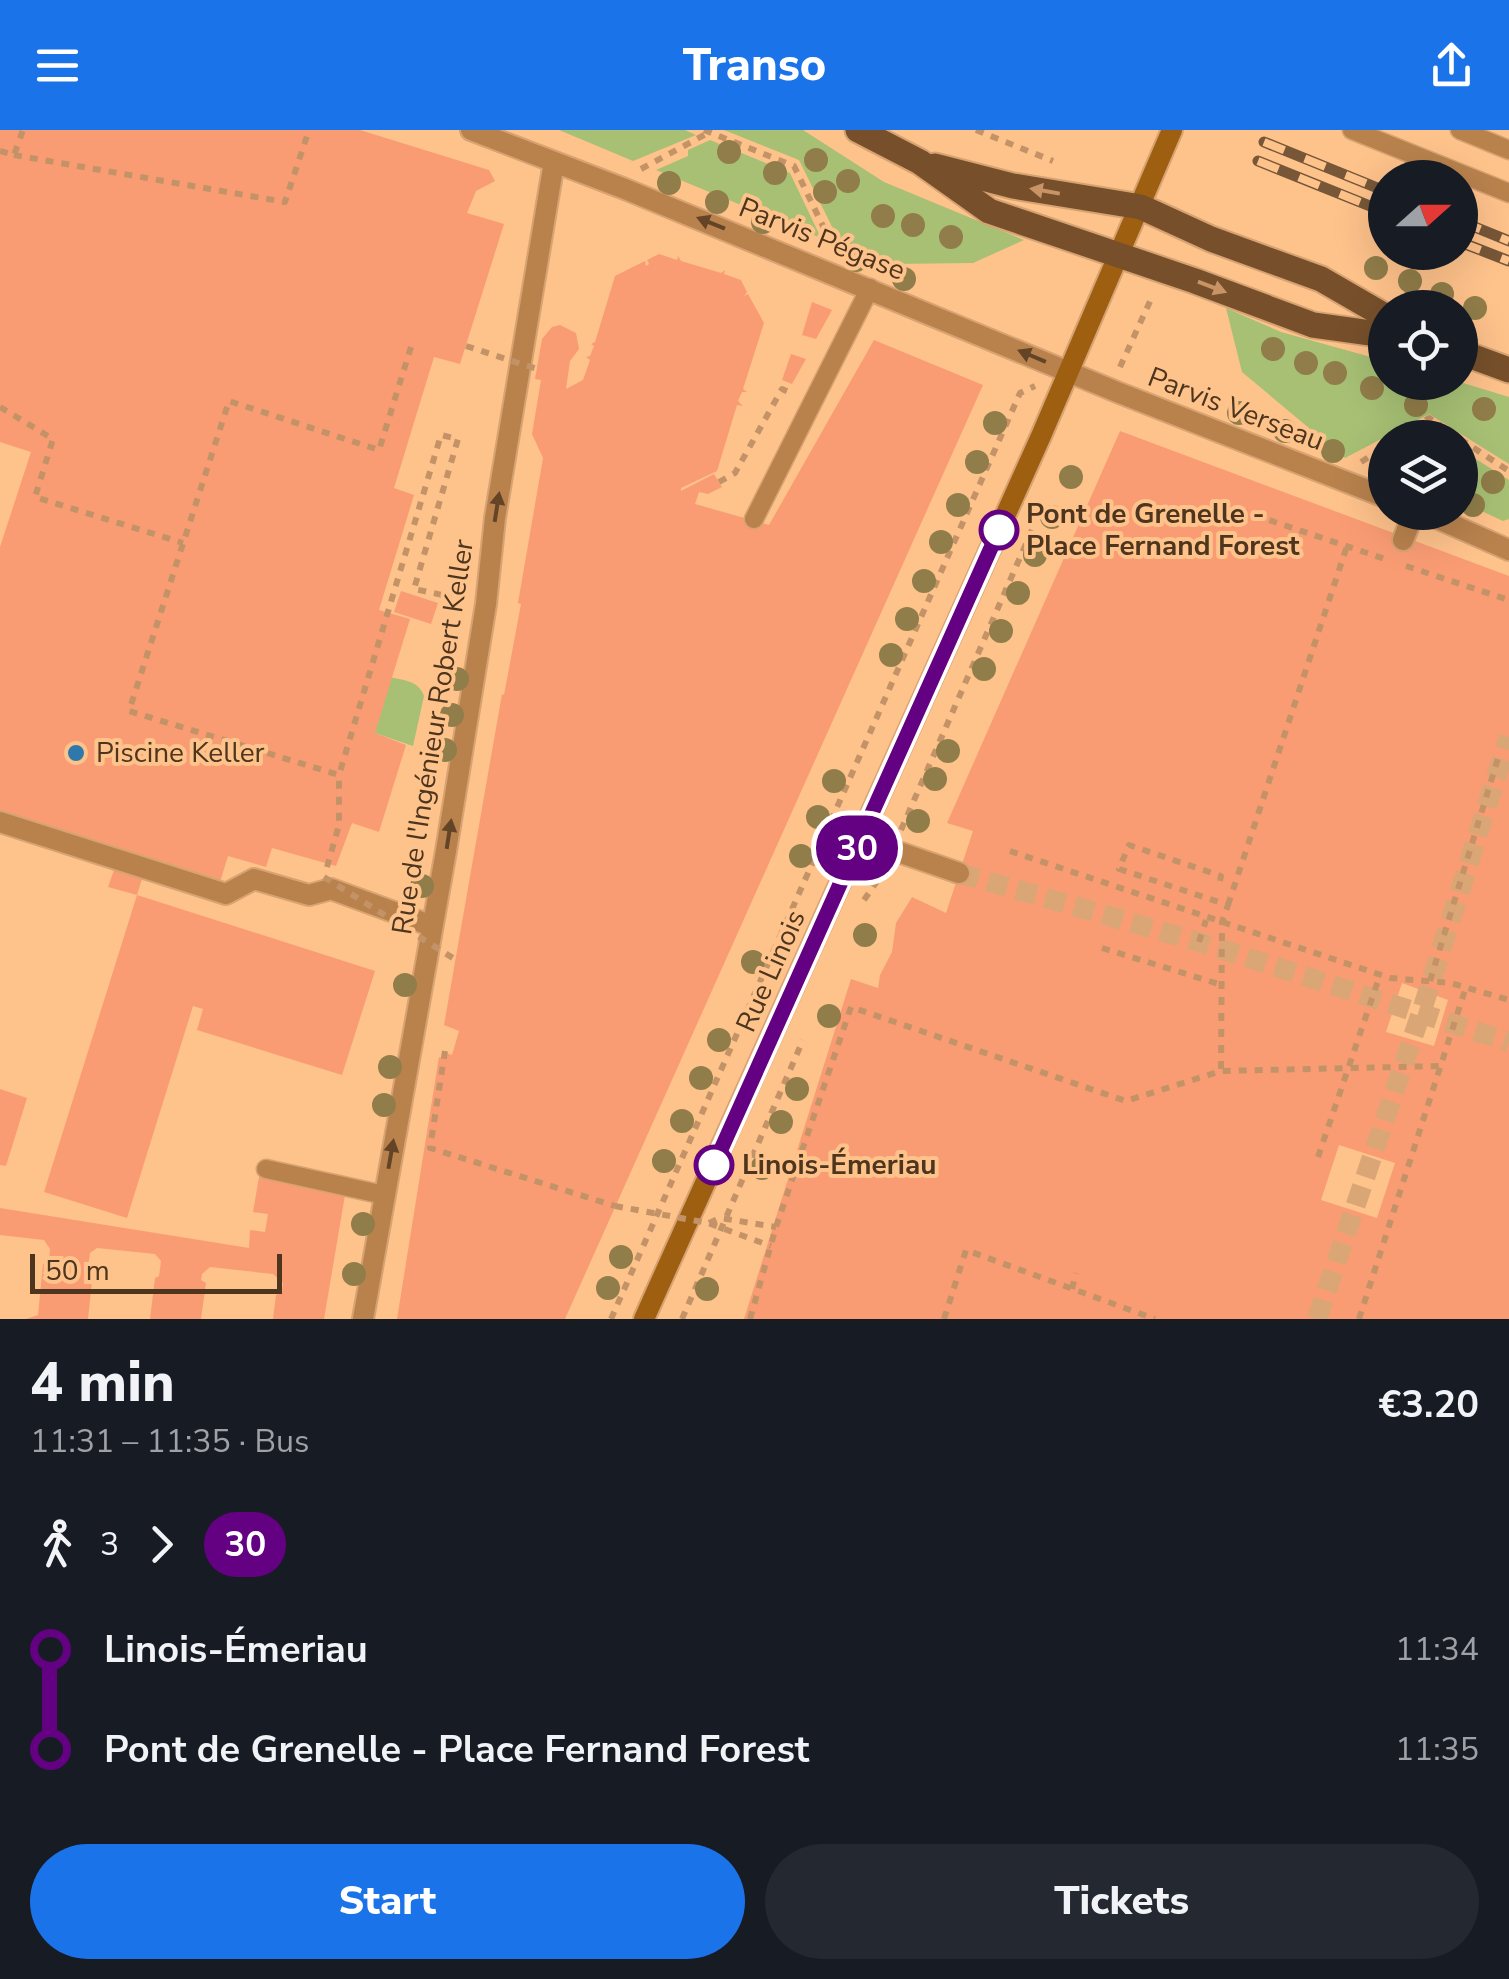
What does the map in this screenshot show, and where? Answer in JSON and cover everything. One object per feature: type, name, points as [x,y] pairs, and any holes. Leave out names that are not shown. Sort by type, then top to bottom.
[{"type":"main road","points":[[858,130],[920,162],[988,211],[1313,325],[1368,333]]},
{"type":"main road","points":[[920,162],[1012,186],[1141,206],[1211,239],[1321,279],[1368,306]]},
{"type":"main road","points":[[1478,359],[1509,370]]},
{"type":"street","name":"Parvis Pégase","points":[[470,130],[848,279],[1068,372]]},
{"type":"street","name":"Rue Linois","points":[[644,1319],[861,840],[1172,130]]},
{"type":"street","name":"Rue de l'Ingénieur Robert Keller","points":[[362,1319],[483,623],[495,518],[554,162]]},
{"type":"street","name":"Parvis Verseau","points":[[1068,372],[1368,490]]},
{"type":"street","points":[[1403,540],[1407,530]]},
{"type":"street","points":[[1464,530],[1509,550]]},
{"type":"street","points":[[0,822],[226,894],[254,879],[309,895],[331,889],[432,926]]},
{"type":"street","points":[[861,840],[959,873]]},
{"type":"lane","points":[[1352,130],[1509,193]]},
{"type":"lane","points":[[1460,130],[1509,150]]},
{"type":"lane","points":[[754,520],[870,288]]},
{"type":"lane","points":[[266,1169],[384,1195]]},
{"type":"path","points":[[14,155],[23,130]]},
{"type":"path","points":[[0,151],[285,202],[309,130]]},
{"type":"path","points":[[976,130],[1060,163]]},
{"type":"path","points":[[637,173],[707,131],[794,166],[848,279]]},
{"type":"path","points":[[1099,385],[1118,370],[1152,295],[1172,273]]},
{"type":"path","points":[[466,346],[537,369]]},
{"type":"path","points":[[339,775],[129,711],[229,401],[379,450],[411,347]]},
{"type":"path","points":[[718,482],[735,473],[782,390],[807,397]]},
{"type":"path","name":"Rue Linois","points":[[611,1319],[1020,393]]},
{"type":"path","points":[[0,407],[53,439],[35,497],[182,542]]},
{"type":"path","points":[[328,864],[339,825],[339,775],[441,435],[458,439],[414,589],[452,597]]},
{"type":"path","points":[[1478,451],[1509,471]]},
{"type":"path","points":[[1239,510],[1509,600]]},
{"type":"path","points":[[908,814],[1035,523]]},
{"type":"path","points":[[1221,1071],[1222,922],[1347,546]]},
{"type":"path","points":[[1430,981],[1499,755]]},
{"type":"path","points":[[1220,881],[1221,876],[1128,845],[1119,870],[1228,905]]},
{"type":"path","points":[[1010,852],[1380,975],[1466,987],[1509,1000]]},
{"type":"path","points":[[324,877],[351,898],[456,960]]},
{"type":"path","points":[[861,904],[881,878]]},
{"type":"path","points":[[1199,942],[1206,920]]},
{"type":"path","points":[[1102,948],[1222,985]]},
{"type":"path","points":[[1318,1157],[1380,975]]},
{"type":"path","points":[[1359,1319],[1466,987]]},
{"type":"path","points":[[750,1319],[776,1227],[851,1007],[1126,1101],[1221,1071],[1440,1066]]},
{"type":"path","name":"Rue Linois","points":[[682,1319],[807,1030]]},
{"type":"path","points":[[446,1051],[430,1148],[615,1206],[708,1223],[771,1246]]},
{"type":"path","points":[[708,1223],[720,1218],[776,1227]]},
{"type":"path","points":[[944,1319],[966,1250],[1155,1319]]},
{"type":"path","points":[[1072,1289],[1076,1273]]},
{"type":"green space","points":[[559,130],[685,130],[696,135],[633,161]]},
{"type":"green space","points":[[724,130],[803,130],[884,182],[1024,240],[973,263],[890,264],[842,247],[799,160]]},
{"type":"green space","points":[[710,140],[790,173],[821,238],[656,170],[688,156],[688,150]]},
{"type":"green space","points":[[1226,308],[1281,332],[1368,356],[1368,400],[1478,400],[1478,388],[1509,397],[1509,464],[1478,445],[1478,420],[1439,420],[1429,414],[1418,420],[1368,420],[1368,446],[1345,458],[1242,372]]},
{"type":"green space","points":[[1478,460],[1509,480],[1509,519],[1503,521],[1478,509]]},
{"type":"green space","points":[[389,677],[414,684],[424,696],[413,746],[372,732]]},
{"type":"building","points":[[0,130],[360,130],[489,170],[495,181],[476,191],[467,213],[504,224],[460,364],[434,357],[394,488],[414,495],[379,610],[410,619],[375,733],[406,745],[379,832],[352,823],[336,866],[272,848],[266,867],[228,856],[220,882],[0,813],[0,547],[31,452],[0,442]]},
{"type":"building","points":[[659,254],[677,260],[678,256],[681,261],[721,273],[725,270],[724,274],[741,280],[747,292],[744,296],[748,294],[764,323],[743,389],[747,392],[742,392],[738,401],[743,406],[737,405],[717,471],[681,491],[714,474],[722,487],[708,494],[699,492],[695,504],[769,525],[874,340],[983,385],[565,1319],[397,1319],[439,1057],[452,1055],[459,1031],[444,1025],[521,604],[518,603],[543,458],[532,434],[541,380],[535,379],[542,339],[552,327],[560,325],[576,333],[579,349],[570,361],[566,389],[583,380],[590,360],[586,357],[594,346],[591,344],[595,342],[615,276],[645,261],[646,266],[647,260]]},
{"type":"building","points":[[812,302],[832,310],[816,339],[802,335]]},
{"type":"building","points":[[791,354],[806,359],[792,384],[782,380]]},
{"type":"building","points":[[1120,431],[1368,523],[1368,530],[1386,530],[1509,576],[1509,1319],[744,1319],[851,979],[878,988],[892,952],[896,923],[912,897],[946,913],[973,831],[947,823]],"holes":[[[1402,983],[1448,1000],[1434,1046],[1386,1032]],[[1339,1145],[1395,1163],[1377,1218],[1321,1200]]]},
{"type":"building","points":[[401,591],[438,603],[431,624],[394,612]]},
{"type":"building","points":[[114,870],[142,879],[137,895],[108,887]]},
{"type":"building","points":[[137,895],[375,971],[342,1075],[197,1030],[203,1009],[193,1006],[127,1218],[44,1192]]},
{"type":"building","points":[[0,1089],[27,1098],[6,1166],[0,1165]]},
{"type":"building","points":[[259,1177],[345,1195],[324,1319],[273,1319],[276,1295],[282,1292],[283,1283],[273,1274],[210,1267],[202,1274],[201,1280],[206,1283],[201,1319],[150,1319],[161,1261],[155,1254],[97,1248],[90,1253],[88,1268],[93,1272],[88,1319],[26,1319],[38,1315],[43,1264],[49,1262],[50,1249],[44,1240],[0,1235],[0,1208],[249,1248],[250,1230],[265,1232],[268,1214],[253,1212]]},
{"type":"tunnel","points":[[1317,1319],[1509,737]]},
{"type":"tunnel","points":[[959,873],[1199,942],[1509,1042]]},
{"type":"railway","points":[[1264,142],[1368,184]]},
{"type":"railway","points":[[1258,161],[1368,205]]},
{"type":"railway","points":[[1478,228],[1509,241]]},
{"type":"railway","points":[[1478,249],[1509,261]]},
{"type":"bus line","name":"30","points":[[714,1165],[999,530]]},
{"type":"place","name":"Pont de Grenelle - Place Fernand Forest","points":[[999,530]]},
{"type":"place","name":"Piscine Keller","points":[[76,753]]},
{"type":"place","name":"Linois-Émeriau","points":[[714,1165]]}]
